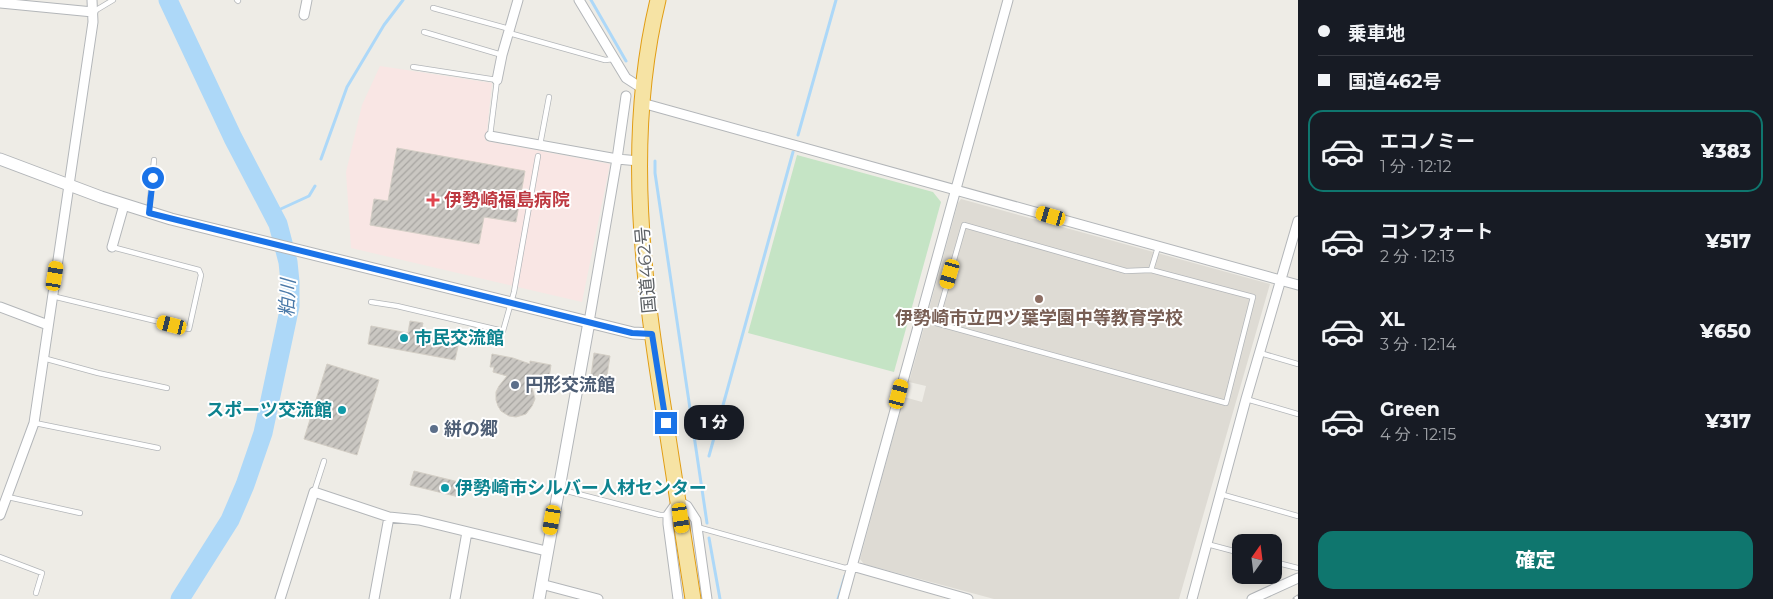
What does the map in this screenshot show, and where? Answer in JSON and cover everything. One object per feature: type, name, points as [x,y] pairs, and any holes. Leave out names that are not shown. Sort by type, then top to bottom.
[{"type":"highway","name":"国道462号","points":[[658,0],[650,37],[642,96],[639,161],[641,222],[652,334],[693,599]]},
{"type":"street","points":[[0,516],[4,496],[34,423],[93,22],[92,0]]},
{"type":"street","points":[[304,15],[307,0]]},
{"type":"street","points":[[497,80],[502,55],[518,0]]},
{"type":"street","points":[[579,0],[626,78],[642,96],[955,189],[1298,285]]},
{"type":"street","points":[[843,599],[1008,0]]},
{"type":"street","points":[[0,3],[93,12]]},
{"type":"street","points":[[539,599],[589,322],[626,96]]},
{"type":"street","points":[[490,136],[616,160],[639,161]]},
{"type":"street","points":[[0,158],[149,213],[632,333],[652,334]]},
{"type":"street","points":[[112,247],[124,205]]},
{"type":"street","points":[[1192,599],[1246,399],[1298,221]]},
{"type":"street","points":[[0,308],[48,325]]},
{"type":"street","points":[[280,599],[314,492],[390,517],[418,520],[546,552]]},
{"type":"street","points":[[678,599],[668,524],[668,515],[678,501],[691,510],[696,520],[707,599]]},
{"type":"street","points":[[374,599],[390,517]]},
{"type":"street","points":[[455,599],[467,532]]},
{"type":"street","points":[[852,566],[968,599]]},
{"type":"street","points":[[1252,599],[1298,578]]},
{"type":"street","points":[[541,584],[598,599]]},
{"type":"lane","points":[[93,12],[113,0]]},
{"type":"lane","points":[[433,8],[604,60],[614,59]]},
{"type":"lane","points":[[424,32],[502,55]]},
{"type":"lane","points":[[412,66],[497,80],[490,136]]},
{"type":"lane","points":[[540,146],[550,97]]},
{"type":"lane","points":[[371,302],[397,306],[504,331],[514,292],[538,156]]},
{"type":"lane","points":[[149,213],[154,160]]},
{"type":"lane","points":[[920,318],[936,323],[1226,403],[1253,297],[1151,270],[1126,271],[964,225],[936,323]]},
{"type":"lane","points":[[1151,270],[1158,246]]},
{"type":"lane","points":[[52,296],[189,329],[201,275],[199,270],[112,247]]},
{"type":"lane","points":[[1260,353],[1298,364]]},
{"type":"lane","points":[[43,358],[98,373],[167,388]]},
{"type":"lane","points":[[1246,399],[1298,414]]},
{"type":"lane","points":[[34,423],[158,448]]},
{"type":"lane","points":[[314,492],[324,461]]},
{"type":"lane","points":[[558,489],[660,515],[668,515]]},
{"type":"lane","points":[[1220,494],[1298,516]]},
{"type":"lane","points":[[4,496],[80,513]]},
{"type":"lane","points":[[697,527],[845,568],[852,566]]},
{"type":"lane","points":[[1207,544],[1232,551]]},
{"type":"lane","points":[[0,557],[42,573],[36,593]]},
{"type":"lane","points":[[1282,564],[1298,568]]},
{"type":"shaded area","points":[[380,66],[492,83],[486,141],[610,164],[582,302],[351,248],[346,172],[362,105]]},
{"type":"shaded area","points":[[961,199],[1270,284],[1179,599],[994,599],[864,564],[860,559],[904,397],[922,402],[926,386],[909,382],[958,203]]},
{"type":"green space","points":[[797,155],[933,192],[941,202],[894,372],[748,333]]},
{"type":"building","points":[[397,148],[525,171],[516,222],[484,217],[479,244],[370,225],[374,199],[388,201]]},
{"type":"building","name":"市民交流館","points":[[410,321],[423,323],[420,335],[459,342],[455,360],[368,344],[371,326],[408,333]]},
{"type":"building","points":[[594,353],[610,356],[605,388],[590,384]]},
{"type":"building","name":"円形交流館","points":[[492,354],[530,364],[530,361],[551,365],[549,378],[545,377],[543,382],[530,379],[535,399],[526,414],[516,417],[509,416],[501,411],[498,406],[496,392],[507,376],[493,372],[494,367],[490,367]]},
{"type":"building","name":"スポーツ交流館","points":[[327,364],[379,380],[357,455],[304,439]]},
{"type":"building","name":"伊勢崎市シルバー人材センター","points":[[414,471],[467,484],[463,498],[410,485]]},
{"type":"waterway","name":"粕川","points":[[168,0],[233,138],[278,224],[288,262],[290,282],[290,306],[263,433],[245,485],[230,520],[180,599]]},
{"type":"waterway","points":[[321,159],[347,87],[384,25],[403,0]]},
{"type":"waterway","points":[[591,0],[626,61]]},
{"type":"waterway","points":[[798,135],[836,0]]},
{"type":"waterway","points":[[709,456],[793,152]]},
{"type":"waterway","points":[[655,161],[655,173],[707,523]]},
{"type":"waterway","points":[[272,213],[309,196],[315,186]]},
{"type":"waterway","points":[[709,538],[720,599]]},
{"type":"waterway","points":[[838,599],[845,576]]},
{"type":"place","name":"伊勢崎福島病院","points":[[433,200]]},
{"type":"place","name":"伊勢崎市立四ツ葉学園中等教育学校","points":[[1039,299]]},
{"type":"place","name":"市民交流館","points":[[404,338]]},
{"type":"place","name":"円形交流館","points":[[515,385]]},
{"type":"place","name":"スポーツ交流館","points":[[342,410]]},
{"type":"place","name":"絣の郷","points":[[434,429]]},
{"type":"place","name":"伊勢崎市シルバー人材センター","points":[[445,488]]},
{"type":"route","points":[[153,178],[149,213],[632,333],[652,334],[666,423]]}]
